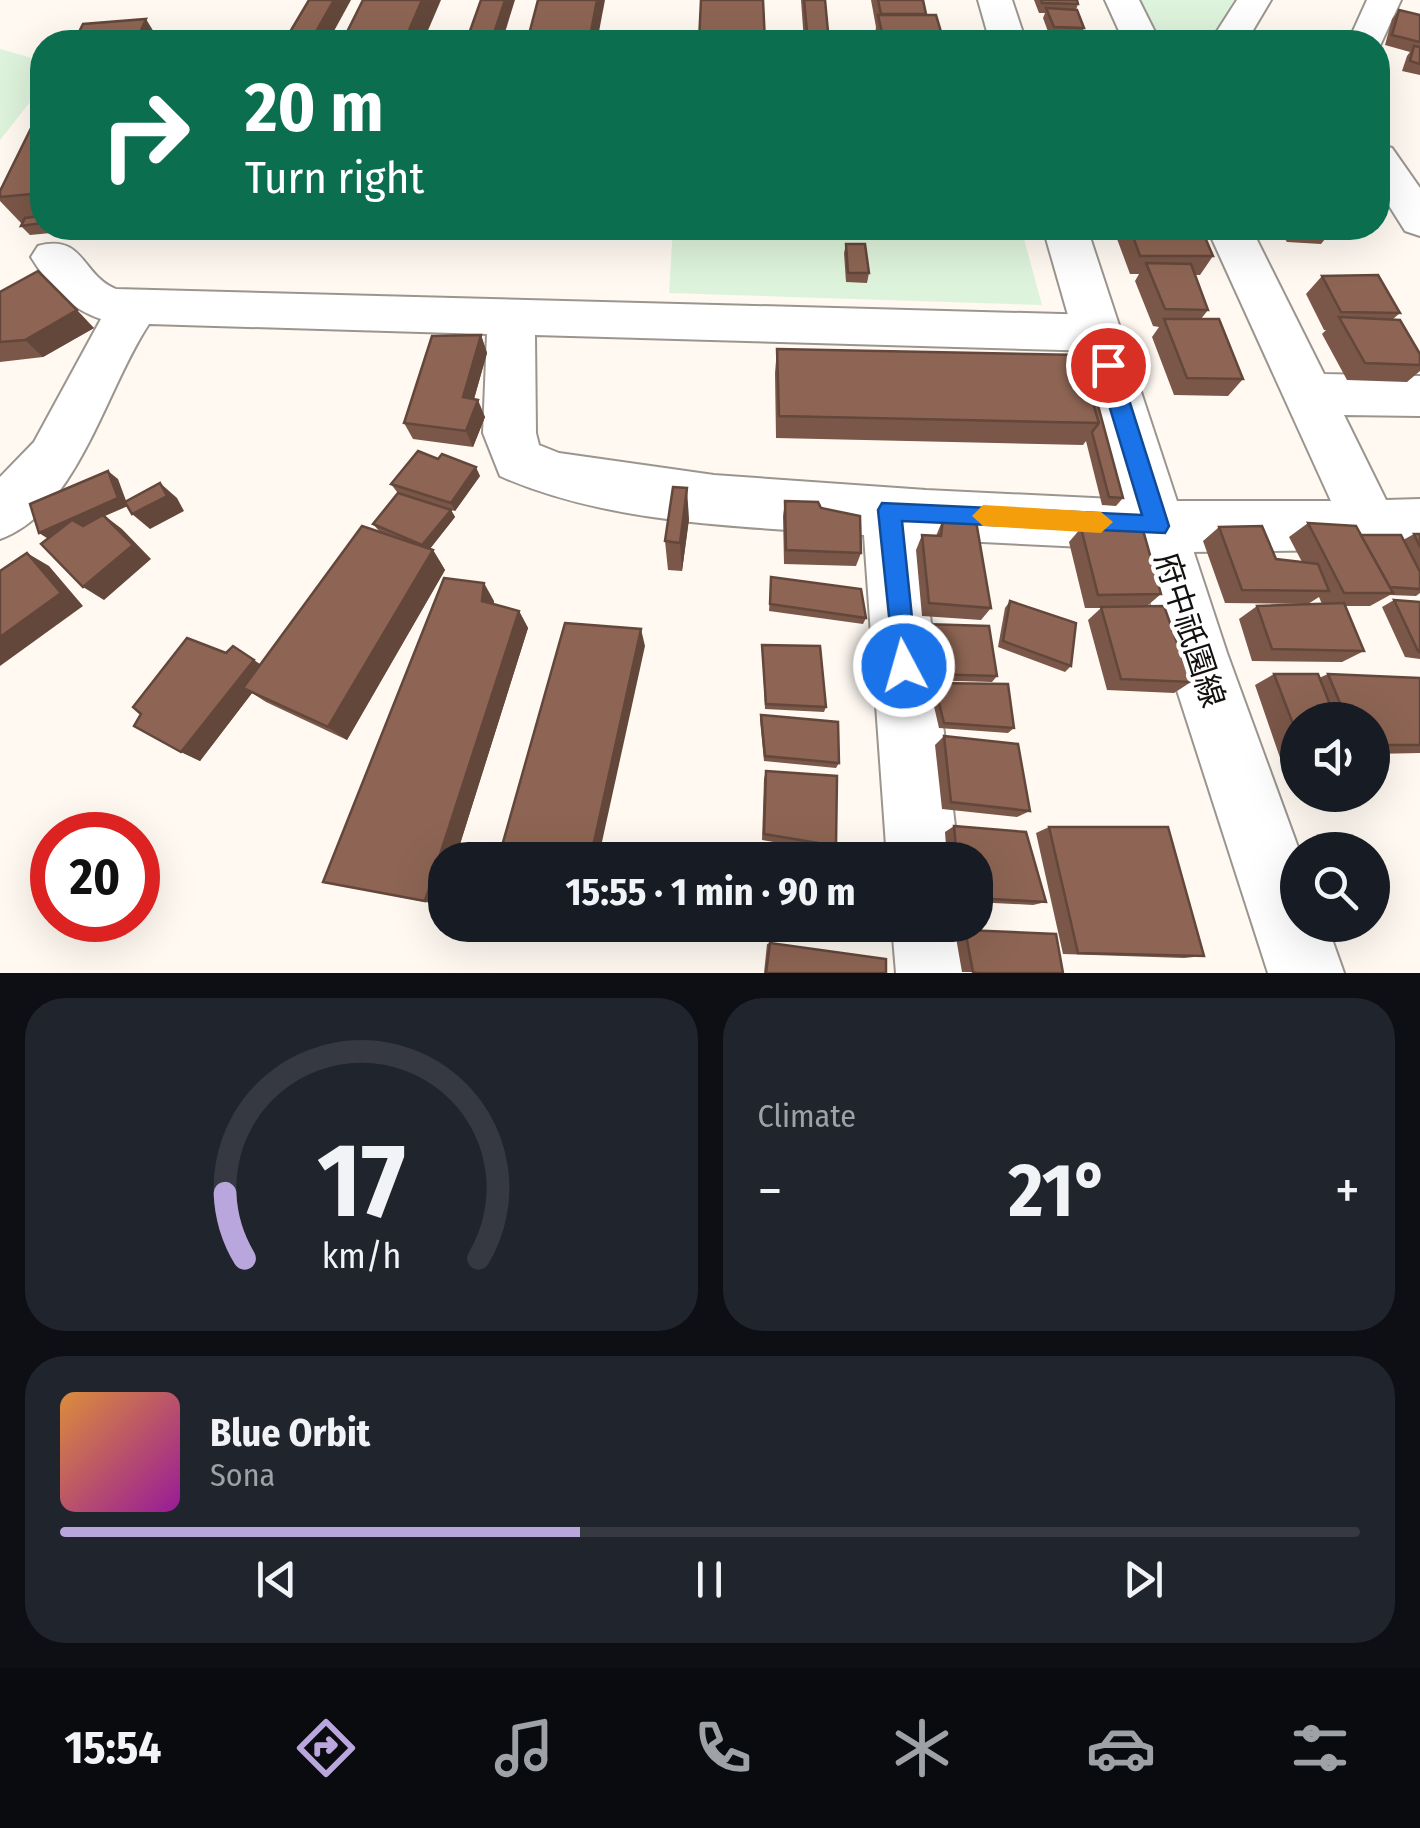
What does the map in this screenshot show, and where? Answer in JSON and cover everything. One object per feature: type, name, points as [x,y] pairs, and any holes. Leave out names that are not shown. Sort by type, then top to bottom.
[{"type":"street","points":[[995,0],[1004,30]]},
{"type":"street","points":[[1122,0],[1136,30]]},
{"type":"street","points":[[1235,30],[1254,0]]},
{"type":"street","points":[[1371,30],[1384,0]]},
{"type":"street","points":[[1390,176],[1420,221]]},
{"type":"street","name":"府中祇園線","points":[[1069,240],[1157,526],[1306,973]]},
{"type":"street","points":[[1235,240],[1308,394],[1395,524]]},
{"type":"street","points":[[54,257],[91,298],[113,306],[1098,333]]},
{"type":"street","points":[[0,515],[53,458],[76,421],[106,349],[136,306]]},
{"type":"street","points":[[512,318],[510,442],[520,461],[542,473],[666,496],[1157,526],[1395,524]]},
{"type":"street","points":[[1308,394],[1420,396]]},
{"type":"street","points":[[890,510],[921,842]]},
{"type":"street","points":[[931,942],[934,973]]},
{"type":"green space","points":[[1137,0],[1234,0],[1218,30],[1151,30]]},
{"type":"green space","points":[[0,49],[30,58],[30,102],[0,140]]},
{"type":"green space","points":[[672,240],[1024,240],[1042,305],[669,293]]},
{"type":"building","points":[[309,0],[334,0],[317,30],[291,30]]},
{"type":"building","points":[[363,0],[422,0],[409,30],[348,30]]},
{"type":"building","points":[[481,0],[505,0],[495,30],[470,30]]},
{"type":"building","points":[[538,0],[597,0],[591,30],[530,30]]},
{"type":"building","points":[[701,0],[763,0],[764,30],[700,30]]},
{"type":"building","points":[[804,0],[825,0],[828,30],[807,30]]},
{"type":"building","points":[[878,0],[923,0],[926,14],[881,14]]},
{"type":"building","points":[[1041,0],[1077,0],[1078,4],[1042,3]]},
{"type":"building","points":[[1046,8],[1077,10],[1084,28],[1054,27]]},
{"type":"building","points":[[1399,10],[1420,15],[1420,42],[1392,35]]},
{"type":"building","points":[[878,15],[936,15],[940,30],[881,30]]},
{"type":"building","points":[[146,19],[141,30],[80,30],[83,24]]},
{"type":"building","points":[[1414,46],[1420,47],[1420,64],[1410,61]]},
{"type":"building","points":[[30,130],[30,194],[0,197]]},
{"type":"building","points":[[1134,240],[1206,240],[1213,256],[1140,256]]},
{"type":"building","points":[[846,244],[865,244],[869,273],[848,273]]},
{"type":"building","points":[[1146,263],[1191,264],[1208,310],[1165,309]]},
{"type":"building","points":[[38,271],[77,310],[25,340],[0,342],[0,292]]},
{"type":"building","points":[[1378,275],[1400,313],[1341,312],[1322,276]]},
{"type":"building","points":[[1339,317],[1400,320],[1420,354],[1420,365],[1365,363]]},
{"type":"building","points":[[1164,319],[1219,319],[1243,379],[1187,378]]},
{"type":"building","points":[[481,335],[463,397],[478,400],[466,431],[404,423],[432,336]]},
{"type":"building","points":[[777,349],[1079,355],[1099,423],[779,416]]},
{"type":"building","points":[[1081,361],[1086,361],[1123,498],[1109,497],[1092,432],[1099,423]]},
{"type":"building","points":[[418,451],[438,459],[442,454],[476,467],[451,503],[391,484]]},
{"type":"building","points":[[108,471],[118,498],[39,533],[30,504]]},
{"type":"building","points":[[160,483],[167,496],[132,514],[125,502]]},
{"type":"building","points":[[673,487],[687,488],[680,543],[665,541]]},
{"type":"building","points":[[398,493],[451,510],[422,545],[373,524]]},
{"type":"building","points":[[785,501],[818,502],[821,508],[860,516],[861,553],[786,550]]},
{"type":"building","points":[[103,515],[133,545],[83,587],[41,544],[72,520],[83,526]]},
{"type":"building","points":[[943,519],[976,521],[991,608],[929,603],[922,535],[941,536]]},
{"type":"building","points":[[1308,523],[1356,526],[1393,593],[1344,593]]},
{"type":"building","points":[[362,526],[433,550],[328,727],[243,688]]},
{"type":"building","points":[[1262,526],[1276,559],[1318,564],[1329,591],[1242,590],[1219,527]]},
{"type":"building","points":[[1081,528],[1143,530],[1161,594],[1098,595]]},
{"type":"building","points":[[1361,535],[1401,535],[1420,572],[1420,589],[1390,587]]},
{"type":"building","points":[[27,553],[61,593],[0,637],[0,571]]},
{"type":"building","points":[[771,577],[861,589],[866,618],[770,604]]},
{"type":"building","points":[[444,578],[484,583],[482,601],[519,611],[444,842],[428,842],[425,901],[323,882]]},
{"type":"building","points":[[1394,600],[1420,602],[1420,652],[1418,651]]},
{"type":"building","points":[[1010,601],[1076,623],[1071,666],[1003,641]]},
{"type":"building","points":[[1344,603],[1364,651],[1272,649],[1257,606]]},
{"type":"building","points":[[1164,606],[1191,682],[1121,679],[1101,607]]},
{"type":"building","points":[[565,623],[641,629],[594,842],[503,842]]},
{"type":"building","points":[[922,624],[989,626],[997,676],[927,674]]},
{"type":"building","points":[[187,638],[226,653],[233,646],[254,660],[181,752],[134,726],[141,714],[133,707]]},
{"type":"building","points":[[762,645],[820,646],[826,707],[766,704]]},
{"type":"building","points":[[1274,674],[1318,674],[1329,702],[1285,702]]},
{"type":"building","points":[[1328,674],[1420,678],[1420,745],[1390,745],[1390,702],[1340,702]]},
{"type":"building","points":[[934,683],[1008,684],[1014,728],[944,723]]},
{"type":"building","points":[[761,715],[838,722],[839,763],[765,756]]},
{"type":"building","points":[[944,736],[1018,744],[1030,811],[951,802]]},
{"type":"building","points":[[766,771],[837,776],[836,842],[764,834]]},
{"type":"building","points":[[954,826],[1026,832],[1046,902],[993,899],[993,842],[955,842]]},
{"type":"building","points":[[1049,827],[1168,827],[1204,956],[1078,953]]},
{"type":"building","points":[[993,931],[1056,934],[1063,973],[973,972],[967,942],[993,942]]},
{"type":"building","points":[[770,943],[886,959],[886,973],[766,973]]},
{"type":"slow traffic","points":[[983,516],[1101,522]]},
{"type":"route","points":[[904,666],[890,510],[1157,526],[1108,365]]}]
